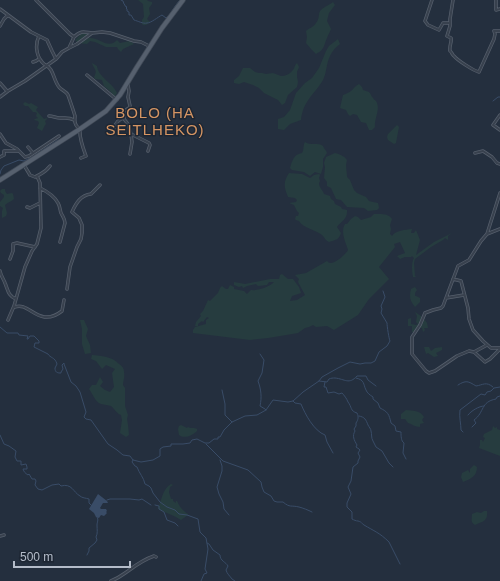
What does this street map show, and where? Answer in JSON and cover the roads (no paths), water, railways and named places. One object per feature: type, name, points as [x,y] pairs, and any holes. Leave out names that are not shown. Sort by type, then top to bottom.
[{"type":"main road","points":[[0,180],[24,165],[35,156],[80,130],[106,111],[117,100],[150,46],[183,0]]},
{"type":"street","points":[[36,0],[74,37]]},
{"type":"street","points":[[432,0],[425,21],[428,25],[439,30],[443,23],[450,23]]},
{"type":"street","points":[[453,0],[450,26],[447,36],[452,40],[450,46],[454,57],[479,72],[490,49],[495,34],[494,31],[500,31]]},
{"type":"street","points":[[496,0],[496,10],[500,10]]},
{"type":"street","points":[[0,9],[31,32],[47,40],[56,59]]},
{"type":"street","points":[[0,26],[8,15]]},
{"type":"street","points":[[69,48],[74,37],[78,33],[82,32],[92,34]]},
{"type":"street","points":[[0,98],[48,66],[62,52],[92,34],[102,32],[110,33],[150,46]]},
{"type":"street","points":[[39,36],[36,44],[40,59],[43,64],[48,66],[56,84],[68,96],[76,125],[80,130],[80,139],[86,156],[81,158]]},
{"type":"street","points":[[33,62],[40,59]]},
{"type":"street","points":[[87,75],[117,100]]},
{"type":"street","points":[[0,83],[8,92]]},
{"type":"street","points":[[127,84],[130,106],[124,111],[124,118],[128,124],[131,134],[132,142],[130,154]]},
{"type":"street","points":[[500,115],[493,125],[500,130]]},
{"type":"street","points":[[49,116],[58,118],[66,117],[75,120]]},
{"type":"street","points":[[113,130],[116,123],[121,118],[124,118]]},
{"type":"street","points":[[0,134],[7,143],[25,157],[35,156],[59,136]]},
{"type":"street","points":[[131,134],[149,143],[150,145],[148,151]]},
{"type":"street","points":[[28,147],[35,156]]},
{"type":"street","points":[[0,157],[4,155],[4,151],[19,152]]},
{"type":"street","points":[[475,153],[483,151],[500,164]]},
{"type":"street","points":[[24,165],[32,177],[43,174],[50,166]]},
{"type":"street","points":[[8,320],[14,306],[26,266],[32,251],[37,244],[41,228],[40,183],[37,176]]},
{"type":"street","points":[[67,289],[70,267],[82,233],[82,225],[79,218],[72,212],[76,204],[83,196],[89,193],[92,194],[100,185]]},
{"type":"street","points":[[40,188],[50,194],[58,202],[65,220],[60,242]]},
{"type":"street","points":[[488,234],[500,193]]},
{"type":"street","points":[[27,207],[30,208],[40,203]]},
{"type":"street","points":[[487,345],[474,352],[469,351],[457,356],[429,373],[412,354],[412,336],[420,325],[425,313],[442,307],[458,266],[469,260],[481,241],[488,234],[500,229]]},
{"type":"street","points":[[10,259],[13,251],[13,244],[17,242],[35,247]]},
{"type":"street","points":[[0,271],[0,275],[9,294],[16,299]]},
{"type":"street","points":[[453,279],[461,281],[468,308],[469,319],[473,330],[495,353]]},
{"type":"street","points":[[446,298],[465,295]]},
{"type":"street","points":[[14,306],[23,307],[39,316],[52,316],[62,311],[64,300]]},
{"type":"street","points":[[491,348],[500,348]]},
{"type":"street","points":[[474,352],[485,362],[490,359],[500,348]]},
{"type":"street","points":[[0,536],[4,535]]},
{"type":"street","points":[[111,581],[121,577],[132,568],[148,559],[154,556],[156,557]]},
{"type":"water","points":[[98,494],[108,503],[103,503],[100,508],[106,509],[107,513],[104,516],[101,515],[99,518],[96,517],[89,509]]},
{"type":"waterway","points":[[121,0],[127,7],[126,8],[129,15],[131,15],[134,20],[142,23],[150,22],[162,15],[166,18],[180,0]]},
{"type":"waterway","points":[[493,101],[500,97]]},
{"type":"waterway","points":[[35,155],[58,140]]},
{"type":"waterway","points":[[0,174],[4,166],[19,160],[24,161],[34,156]]},
{"type":"waterway","points":[[0,327],[7,333],[18,333],[19,335],[28,336],[27,339],[30,336],[34,336],[39,341],[39,343],[35,343],[34,347],[48,354],[55,360],[57,364],[55,369],[57,372],[61,373],[63,369],[62,365],[64,363],[71,382],[80,392],[86,412],[84,417],[91,420],[108,444],[123,455],[130,456],[133,460],[141,462],[153,460],[160,456],[160,449],[171,446],[171,444],[190,443],[192,440],[197,439],[205,443],[209,443],[214,439],[218,439],[218,437],[220,437],[224,430],[232,422],[245,416],[257,415],[266,410],[273,400],[288,402],[293,401],[322,377],[350,362],[360,364],[375,361],[379,352],[387,346],[390,341],[387,323],[381,313],[381,306],[385,297],[383,291]]},
{"type":"waterway","points":[[260,354],[264,360],[262,373],[258,381],[261,393],[260,406],[266,410]]},
{"type":"waterway","points":[[319,381],[327,382],[331,378],[349,381],[357,376],[366,376],[368,380],[376,386]]},
{"type":"waterway","points":[[356,378],[362,381],[367,392],[378,403],[380,408],[388,414],[391,423],[395,426],[396,431],[401,432],[404,443],[403,453],[406,459]]},
{"type":"waterway","points":[[325,382],[324,387],[326,387],[328,393],[342,393],[352,410],[357,413],[358,416],[354,429],[354,440],[357,445],[356,447],[360,450],[358,453],[360,457],[358,463],[353,467],[351,481],[348,487],[351,494],[347,507],[352,512],[352,519],[380,534],[389,542],[400,564]]},
{"type":"waterway","points":[[458,385],[463,382],[467,382],[476,386],[486,384],[493,387]]},
{"type":"waterway","points":[[463,432],[461,430],[460,410],[481,394],[485,395],[494,388],[500,387]]},
{"type":"waterway","points":[[222,390],[225,404],[225,415],[232,422]]},
{"type":"waterway","points":[[472,427],[476,423],[474,420],[480,414],[487,402],[500,396]]},
{"type":"waterway","points":[[293,401],[301,404],[307,417],[317,430],[325,435],[333,453]]},
{"type":"waterway","points":[[468,415],[475,409],[484,406]]},
{"type":"waterway","points":[[359,416],[366,420],[371,430],[372,439],[376,447],[382,451],[393,467]]},
{"type":"waterway","points":[[0,435],[4,444],[16,451],[15,457],[17,461],[21,461],[21,465],[26,464],[27,469],[23,469],[32,479],[35,479],[35,485],[38,489],[42,490],[52,485],[65,485],[72,488],[81,497],[89,499],[89,503],[92,506]]},
{"type":"waterway","points":[[206,444],[223,461],[248,470],[261,482],[264,492],[271,496],[274,501],[283,502],[289,506],[301,507],[312,512]]},
{"type":"waterway","points":[[133,460],[132,462],[137,467],[145,484],[151,488],[160,502],[175,510],[179,514],[198,519],[200,532],[206,538],[208,549],[205,569],[207,573],[204,574],[201,581]]},
{"type":"waterway","points":[[220,460],[222,471],[217,487],[224,509],[229,515]]},
{"type":"waterway","points":[[107,500],[142,499],[151,505]]},
{"type":"waterway","points":[[155,505],[159,506],[159,509],[164,512],[167,520],[178,526]]},
{"type":"waterway","points":[[87,555],[89,548],[97,540],[97,517]]},
{"type":"waterway","points":[[207,543],[220,555],[221,559],[228,566],[226,570],[227,573],[235,581]]},
{"type":"district","name":"BOLO (HA SEITLHEKO)","points":[[155,122]]}]
